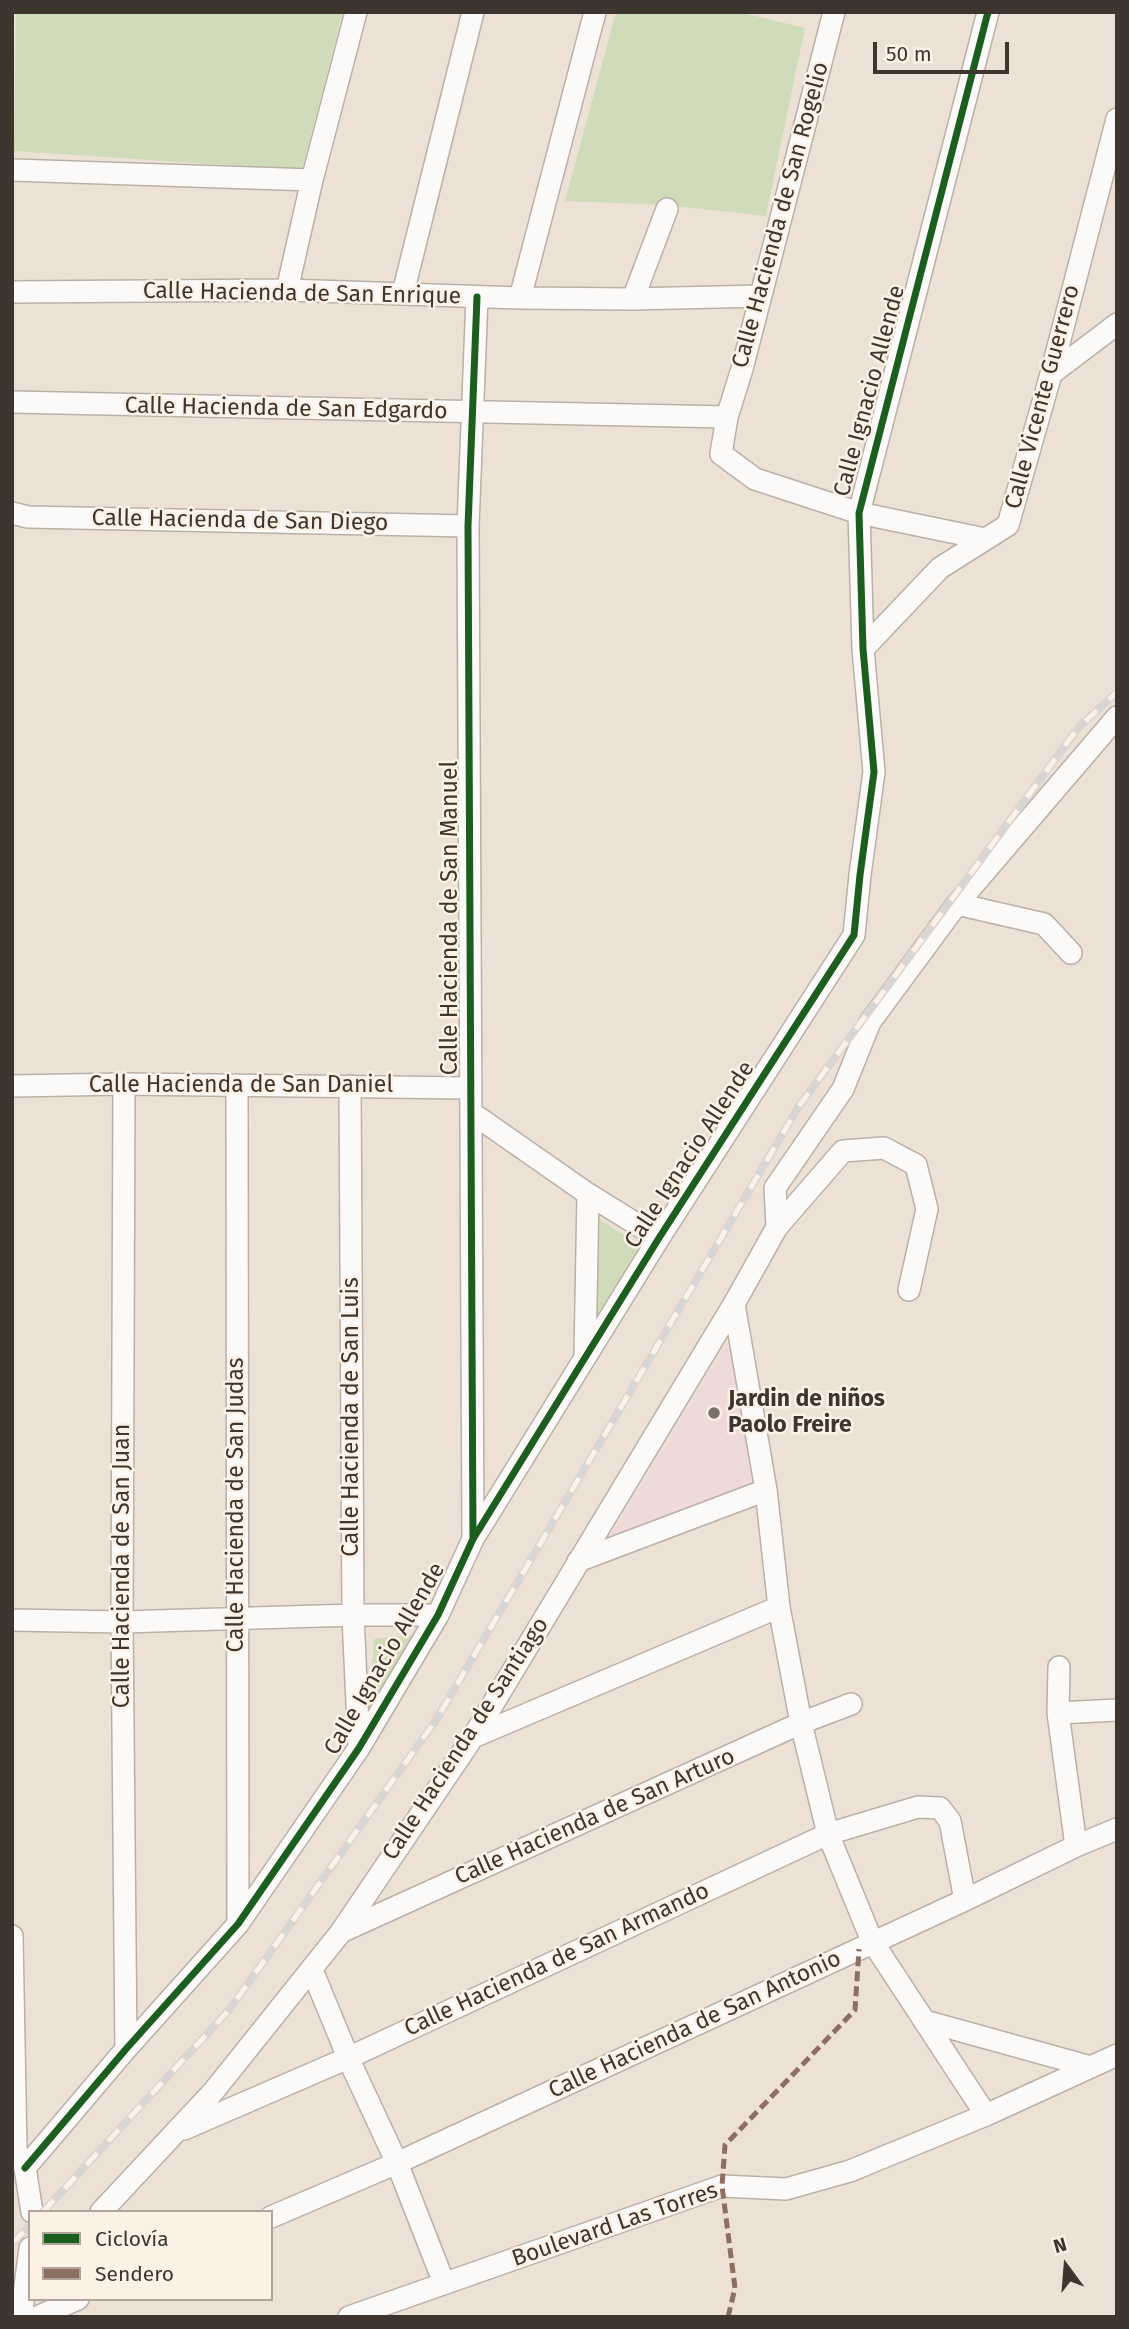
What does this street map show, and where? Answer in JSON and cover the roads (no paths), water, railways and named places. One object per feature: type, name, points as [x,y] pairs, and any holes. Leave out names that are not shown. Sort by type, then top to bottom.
[{"type":"street","points":[[287,290],[312,180],[356,12]]},
{"type":"street","points":[[403,293],[473,12]]},
{"type":"street","points":[[520,298],[595,12]]},
{"type":"street","name":"Calle Hacienda de San Rogelio","points":[[834,12],[727,417],[721,454],[755,479],[859,513]]},
{"type":"street","name":"Calle Ignacio Allende","points":[[25,2168],[126,2049],[238,1924],[359,1748],[438,1615],[473,1539],[659,1238],[854,935],[874,772],[863,649],[859,513],[988,12]]},
{"type":"street","name":"Calle Vicente Guerrero","points":[[863,649],[940,568],[1008,525],[1051,373],[1117,119]]},
{"type":"street","points":[[12,170],[312,180]]},
{"type":"street","points":[[633,299],[667,209]]},
{"type":"street","name":"Calle Hacienda de San Enrique","points":[[12,292],[287,290],[633,299],[760,296]]},
{"type":"street","name":"Calle Hacienda de San Manuel","points":[[473,1539],[468,526],[477,297]]},
{"type":"street","points":[[1051,373],[1117,324]]},
{"type":"street","name":"Calle Hacienda de San Edgardo","points":[[12,402],[727,417]]},
{"type":"street","name":"Calle Hacienda de San Diego","points":[[12,513],[28,517],[468,526]]},
{"type":"street","points":[[859,513],[985,539]]},
{"type":"street","points":[[777,1227],[775,1188],[843,1089],[870,1023],[957,904],[1117,717]]},
{"type":"street","points":[[957,904],[1044,924],[1071,953]]},
{"type":"street","name":"Calle Hacienda de San Daniel","points":[[12,1086],[124,1084],[471,1088]]},
{"type":"street","name":"Calle Hacienda de San Juan","points":[[124,1084],[122,1622],[126,2049]]},
{"type":"street","name":"Calle Hacienda de San Judas","points":[[237,1085],[238,1924]]},
{"type":"street","name":"Calle Hacienda de San Luis","points":[[350,1086],[353,1615],[359,1748]]},
{"type":"street","points":[[472,1113],[588,1194],[659,1238]]},
{"type":"street","name":"Calle Hacienda de Santiago","points":[[103,2210],[213,2092],[341,1932],[472,1737],[734,1304],[777,1227],[843,1151],[884,1148],[916,1165],[927,1209],[909,1290]]},
{"type":"street","points":[[585,1357],[588,1194]]},
{"type":"street","points":[[734,1304],[765,1490],[779,1607],[801,1723],[828,1834],[872,1941],[986,2115]]},
{"type":"street","points":[[578,1561],[765,1490]]},
{"type":"street","points":[[472,1737],[779,1607]]},
{"type":"street","points":[[12,1620],[122,1622],[438,1615]]},
{"type":"street","points":[[1059,1667],[1058,1713],[1076,1846]]},
{"type":"street","name":"Calle Hacienda de San Arturo","points":[[341,1932],[801,1723],[851,1704]]},
{"type":"street","points":[[1058,1713],[1117,1710]]},
{"type":"street","name":"Calle Hacienda de San Armando","points":[[178,2131],[348,2058],[828,1834],[918,1807],[940,1808],[950,1821],[965,1900]]},
{"type":"street","name":"Calle Hacienda de San Antonio","points":[[273,2216],[397,2163],[1117,1829]]},
{"type":"street","points":[[12,1936],[16,2150],[25,2168],[32,2210]]},
{"type":"street","points":[[312,1970],[348,2058],[397,2163],[444,2283]]},
{"type":"street","points":[[925,2021],[1091,2067]]},
{"type":"street","name":"Boulevard Las Torres","points":[[349,2317],[722,2186],[786,2189],[850,2171],[986,2115],[1117,2055]]},
{"type":"street","points":[[21,2317],[28,2269]]},
{"type":"street","points":[[37,2317],[73,2301]]},
{"type":"railway","points":[[45,2210],[229,2010],[436,1720],[799,1106],[1078,728],[1117,692]]},
{"type":"railway","points":[[12,2243],[28,2228]]},
{"type":"place","name":"Jardin de niños Paolo Freire","points":[[714,1413]]}]
